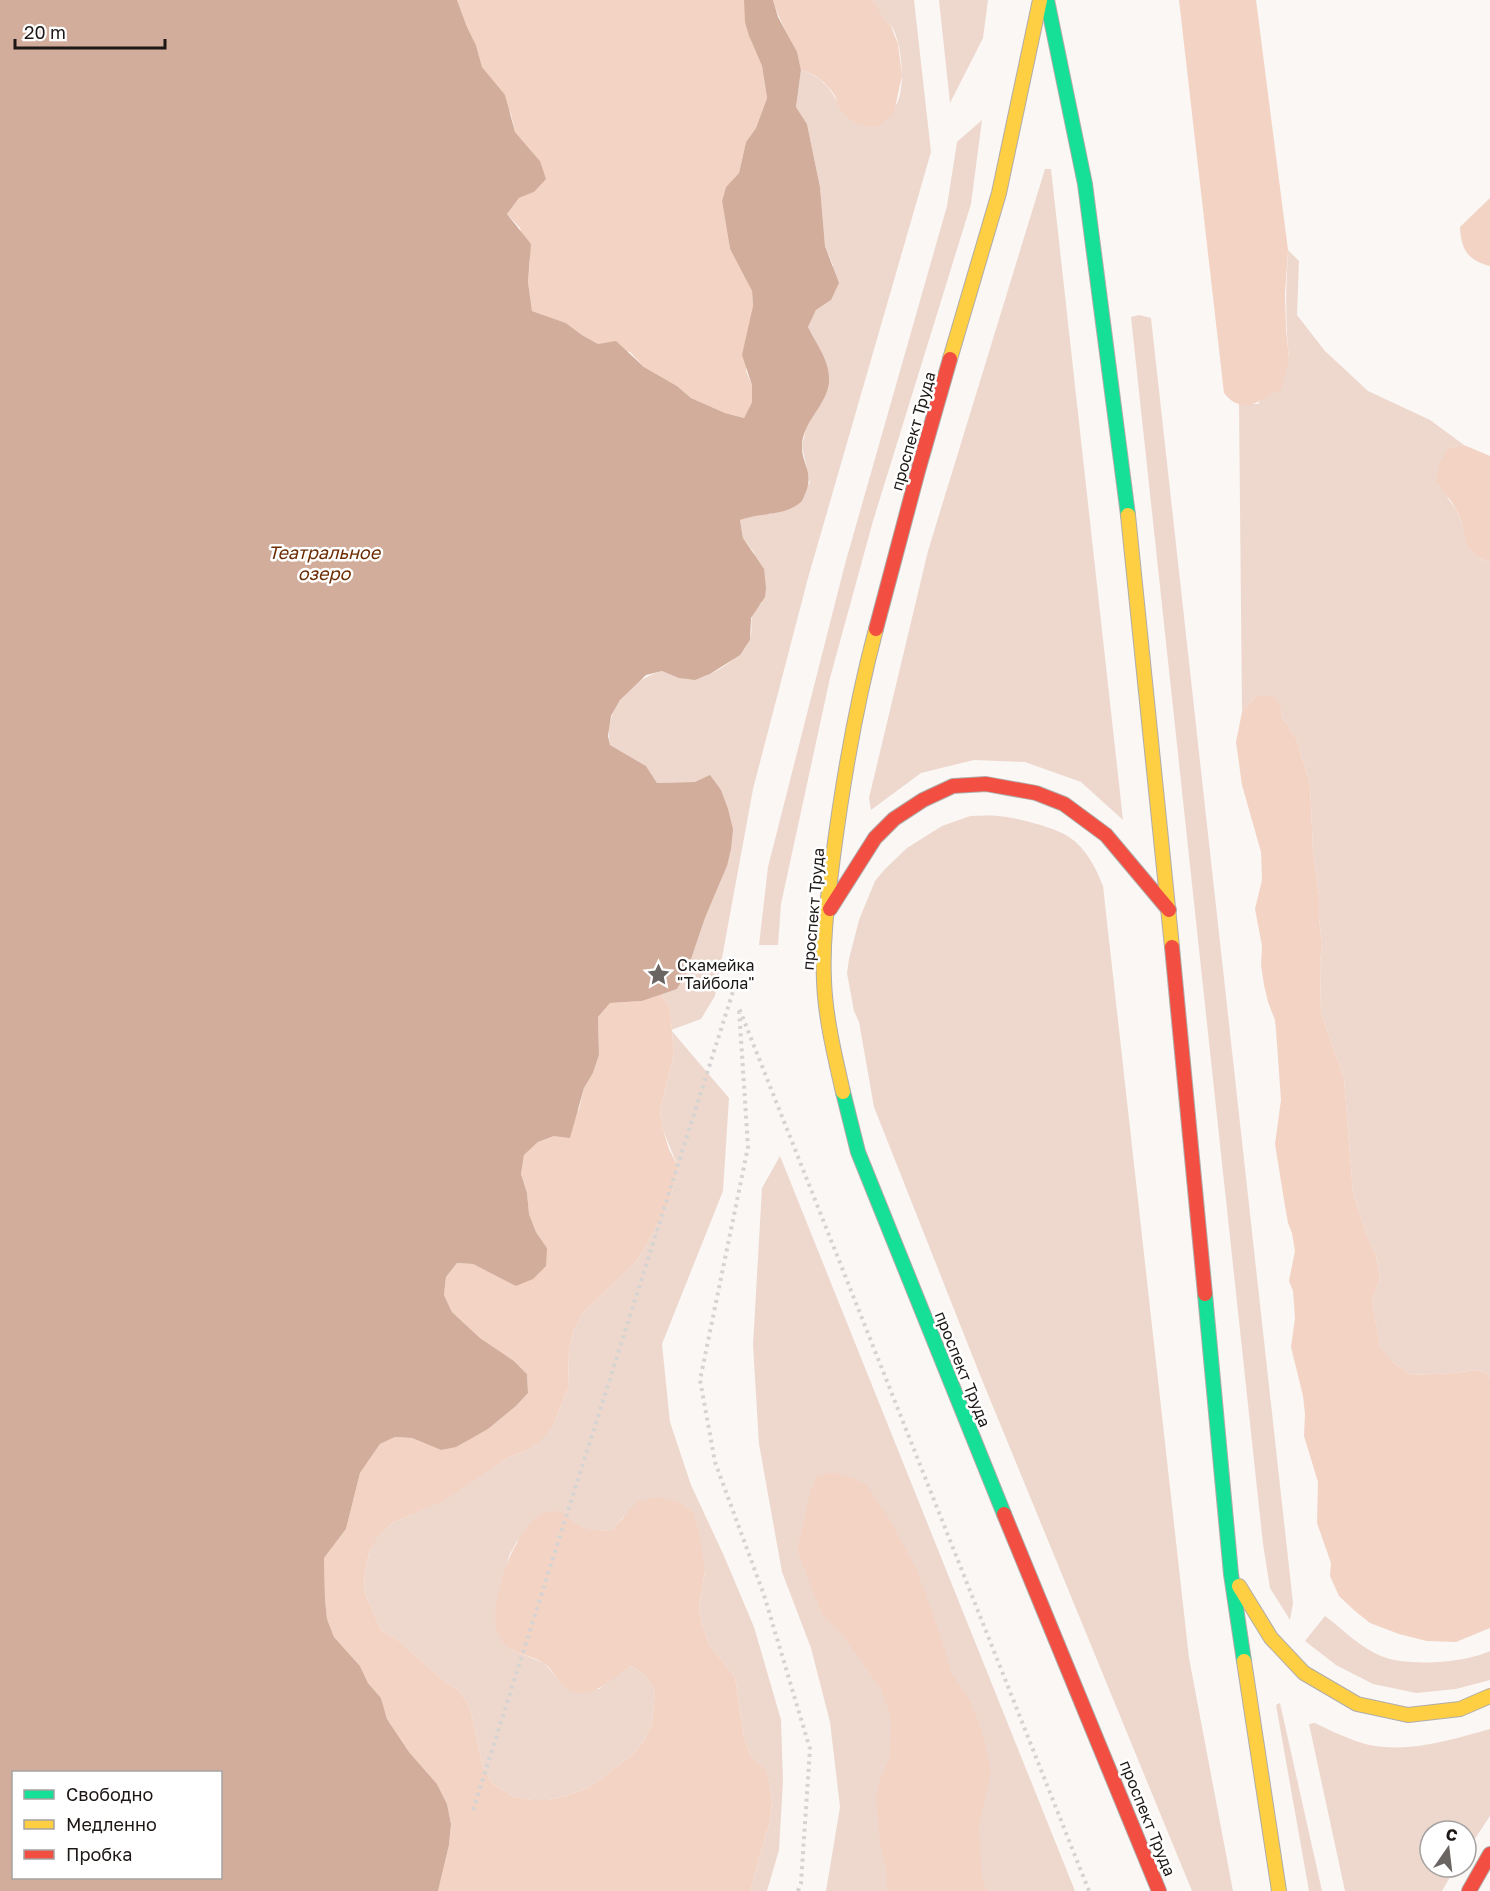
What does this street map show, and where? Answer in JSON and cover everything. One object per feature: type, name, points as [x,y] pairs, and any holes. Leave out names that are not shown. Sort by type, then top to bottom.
[{"type":"main road","name":"проспект Труда","points":[[1040,0],[999,194],[918,471],[860,689],[840,801],[826,916],[824,981],[835,1058],[858,1152],[936,1349],[1159,1891]]},
{"type":"main road","points":[[1047,0],[1085,184],[1121,453],[1169,910],[1231,1574],[1280,1891]]},
{"type":"main road","points":[[826,916],[875,838],[894,819],[923,800],[953,786],[986,784],[1036,793],[1064,804],[1106,836],[1169,910]]},
{"type":"main road","points":[[1231,1574],[1279,1647],[1304,1672],[1357,1704],[1408,1715],[1460,1709],[1490,1696]]},
{"type":"main road","points":[[1469,1891],[1490,1854]]},
{"type":"path","points":[[472,1810],[743,960]]},
{"type":"path","points":[[798,1891],[801,1883],[810,1749],[764,1595],[715,1462],[700,1380],[748,1147],[739,1008],[1089,1891]]},
{"type":"shaded area","points":[[457,0],[744,0],[749,36],[762,66],[767,98],[756,128],[746,142],[739,173],[726,187],[722,201],[730,249],[752,291],[753,306],[746,371],[752,385],[752,402],[744,418],[725,413],[691,398],[677,386],[644,367],[630,352],[598,344],[566,323],[532,311],[528,282],[530,262],[520,228],[507,214],[519,198],[534,192],[540,161],[515,132],[511,114],[493,81],[482,67],[476,45]]},
{"type":"shaded area","points":[[773,0],[873,0],[891,26],[898,44],[902,75],[894,113],[878,127],[861,125],[843,114],[828,87],[815,76],[801,70],[796,51]]},
{"type":"shaded area","points":[[873,0],[914,0],[931,152],[808,578],[753,789],[715,996],[701,1019],[672,1030],[670,1009],[661,994],[677,989],[686,974],[705,918],[727,866],[695,782],[657,783],[646,766],[610,745],[611,720],[622,698],[640,681],[662,671],[678,677],[700,678],[733,660],[749,641],[753,613],[762,603],[754,553],[743,538],[740,520],[755,514],[771,514],[810,483],[802,446],[806,428],[824,398],[816,344],[808,327],[816,310],[831,300],[833,265],[825,246],[820,187],[807,124],[796,107],[801,70],[808,72],[825,85],[834,96],[840,109],[878,127],[892,111],[899,98],[902,66],[892,27],[882,16]]},
{"type":"shaded area","points":[[939,0],[988,0],[983,38],[950,103]]},
{"type":"shaded area","points":[[1179,0],[1256,0],[1288,250],[1285,294],[1289,359],[1281,389],[1252,404],[1238,404],[1224,393]]},
{"type":"shaded area","points":[[982,120],[971,204],[873,521],[830,678],[781,904],[778,945],[759,945],[768,867],[845,564],[947,206],[957,142]]},
{"type":"shaded area","points":[[1045,169],[1051,169],[1123,820],[1081,782],[1025,762],[974,760],[921,773],[871,810],[869,798],[928,551]]},
{"type":"shaded area","points":[[1490,198],[1490,266],[1482,264],[1467,252],[1462,242],[1460,227]]},
{"type":"shaded area","points":[[1288,250],[1299,261],[1297,315],[1325,351],[1368,391],[1430,420],[1464,445],[1448,448],[1447,495],[1457,511],[1470,548],[1481,558],[1490,562],[1490,1379],[1487,1373],[1475,1370],[1411,1375],[1394,1363],[1380,1348],[1372,1301],[1380,1278],[1376,1255],[1367,1236],[1353,1193],[1344,1078],[1321,1013],[1322,943],[1313,851],[1310,783],[1296,738],[1282,717],[1281,707],[1254,698],[1242,712],[1239,404],[1258,404],[1289,359],[1286,305]]},
{"type":"shaded area","points":[[1139,315],[1151,318],[1293,1603],[1290,1620],[1270,1588],[1263,1544],[1131,317]]},
{"type":"shaded area","points":[[1464,445],[1490,456],[1490,562],[1473,553],[1466,540],[1456,509],[1436,482],[1439,464],[1448,448]]},
{"type":"shaded area","points":[[1265,695],[1275,698],[1281,707],[1282,717],[1296,738],[1310,783],[1313,851],[1322,943],[1321,1013],[1344,1078],[1353,1193],[1367,1236],[1376,1255],[1380,1278],[1372,1301],[1380,1347],[1394,1363],[1411,1375],[1475,1370],[1487,1373],[1490,1379],[1490,1628],[1456,1642],[1427,1641],[1399,1634],[1370,1623],[1355,1611],[1339,1596],[1330,1576],[1331,1563],[1317,1523],[1318,1482],[1304,1436],[1303,1396],[1291,1347],[1295,1318],[1293,1291],[1289,1281],[1295,1251],[1275,1144],[1281,1100],[1276,1030],[1264,985],[1261,965],[1262,946],[1255,909],[1262,880],[1261,852],[1242,785],[1236,742],[1242,712],[1254,698]]},
{"type":"shaded area","points":[[970,816],[1014,818],[1063,834],[1085,853],[1094,865],[1103,886],[1189,1658],[1233,1891],[1192,1891],[980,1375],[874,1107],[859,1022],[854,1011],[847,973],[859,920],[875,881],[907,848],[942,826]]},
{"type":"shaded area","points":[[661,994],[670,1009],[674,1054],[660,1110],[669,1149],[678,1167],[669,1204],[637,1261],[583,1313],[574,1330],[569,1349],[568,1388],[553,1426],[541,1440],[525,1451],[508,1458],[444,1501],[392,1523],[378,1536],[369,1553],[364,1591],[381,1630],[398,1640],[443,1680],[460,1691],[470,1708],[483,1767],[493,1784],[512,1796],[531,1800],[549,1800],[568,1795],[588,1788],[632,1755],[643,1742],[652,1724],[655,1691],[645,1675],[631,1666],[600,1688],[583,1693],[574,1692],[566,1688],[545,1664],[510,1649],[501,1640],[496,1628],[495,1611],[504,1573],[520,1537],[529,1524],[541,1514],[561,1511],[584,1528],[612,1530],[637,1502],[657,1497],[676,1501],[693,1512],[699,1531],[705,1570],[699,1608],[703,1627],[710,1646],[735,1677],[744,1738],[752,1757],[767,1771],[772,1801],[770,1820],[750,1891],[438,1891],[449,1845],[451,1824],[447,1804],[437,1784],[409,1752],[387,1719],[381,1698],[368,1683],[360,1666],[334,1637],[327,1619],[324,1558],[346,1529],[360,1473],[380,1444],[395,1437],[412,1438],[441,1450],[456,1446],[488,1429],[528,1393],[527,1374],[514,1361],[480,1338],[452,1312],[444,1295],[446,1277],[457,1263],[473,1264],[517,1286],[547,1248],[536,1232],[529,1214],[527,1193],[521,1174],[524,1155],[538,1142],[554,1136],[579,1109],[584,1088],[593,1073],[599,1055],[598,1017],[610,1003],[642,1001]]},
{"type":"shaded area","points":[[672,1031],[729,1098],[723,1191],[662,1344],[670,1422],[691,1485],[754,1627],[781,1720],[783,1781],[779,1850],[767,1891],[750,1891],[770,1820],[772,1801],[767,1772],[752,1757],[744,1738],[735,1677],[710,1646],[703,1627],[699,1608],[705,1570],[624,1516],[612,1530],[596,1530],[573,1523],[561,1512],[517,1541],[509,1556],[497,1605],[512,1650],[544,1663],[567,1689],[599,1689],[631,1666],[645,1675],[655,1691],[652,1724],[643,1742],[632,1755],[588,1788],[549,1800],[531,1800],[512,1796],[493,1784],[483,1767],[470,1708],[460,1691],[443,1680],[398,1640],[381,1630],[364,1591],[369,1553],[378,1535],[392,1523],[443,1501],[508,1458],[525,1451],[553,1426],[568,1388],[569,1349],[574,1330],[583,1313],[637,1261],[669,1204],[678,1167],[663,1130],[660,1110],[674,1054]]},
{"type":"shaded area","points":[[780,1156],[1075,1891],[826,1891],[840,1807],[830,1722],[811,1648],[782,1572],[759,1444],[753,1345],[762,1188]]},
{"type":"shaded area","points":[[833,1472],[866,1484],[887,1515],[916,1568],[951,1672],[970,1701],[978,1721],[991,1772],[979,1825],[982,1880],[987,1891],[887,1891],[876,1797],[880,1779],[890,1757],[891,1718],[881,1689],[843,1636],[822,1614],[797,1550],[811,1490],[817,1476]]},
{"type":"shaded area","points":[[1325,1616],[1366,1648],[1381,1656],[1405,1662],[1451,1661],[1490,1651],[1490,1680],[1456,1689],[1416,1693],[1373,1684],[1336,1665],[1305,1641]]},
{"type":"shaded area","points":[[1280,1703],[1322,1891],[1309,1891],[1276,1705]]},
{"type":"shaded area","points":[[1315,1723],[1353,1740],[1387,1747],[1422,1745],[1490,1729],[1490,1816],[1478,1834],[1478,1819],[1418,1819],[1418,1879],[1449,1879],[1442,1891],[1345,1891],[1309,1724]]},
{"type":"water","name":"Театральное озеро","points":[[0,0],[457,0],[476,45],[482,67],[505,95],[515,132],[540,161],[546,179],[534,192],[519,198],[507,214],[531,244],[528,282],[532,311],[566,323],[598,344],[616,341],[644,367],[677,386],[691,398],[725,413],[744,418],[752,402],[752,385],[742,355],[753,306],[752,291],[730,249],[722,201],[726,187],[739,173],[746,142],[756,128],[767,98],[762,66],[745,22],[744,0],[773,0],[778,17],[797,52],[801,70],[796,107],[807,124],[820,187],[825,246],[839,283],[831,300],[816,310],[808,327],[824,357],[829,377],[826,395],[807,427],[802,445],[809,480],[808,486],[802,501],[794,507],[740,520],[743,538],[764,569],[766,588],[765,597],[751,618],[750,640],[740,655],[710,674],[695,680],[679,678],[662,671],[646,675],[620,700],[611,716],[608,736],[610,745],[646,766],[657,783],[695,782],[710,775],[721,790],[733,829],[727,866],[705,918],[686,974],[677,989],[642,1001],[610,1003],[598,1017],[599,1055],[593,1073],[584,1088],[570,1138],[554,1136],[538,1142],[524,1155],[521,1174],[527,1193],[529,1214],[536,1232],[547,1248],[546,1266],[533,1279],[516,1286],[473,1264],[457,1263],[446,1277],[444,1295],[452,1312],[480,1338],[514,1361],[527,1374],[528,1393],[488,1429],[456,1447],[441,1450],[412,1438],[395,1437],[380,1444],[360,1473],[346,1529],[324,1558],[327,1619],[334,1637],[360,1666],[368,1683],[381,1698],[387,1719],[409,1752],[437,1784],[447,1804],[451,1824],[449,1845],[438,1891],[0,1891]]},
{"type":"traffic: fast","points":[[1047,0],[1085,184],[1128,515]]},
{"type":"traffic: fast","points":[[843,1092],[858,1152],[1004,1514]]},
{"type":"traffic: fast","points":[[1205,1294],[1231,1574],[1244,1661]]},
{"type":"traffic: slow","points":[[950,359],[999,193],[1040,0]]},
{"type":"traffic: slow","points":[[1128,515],[1172,947]]},
{"type":"traffic: slow","points":[[843,1092],[826,1008],[824,965],[827,903],[856,714],[876,629]]},
{"type":"traffic: slow","points":[[1239,1586],[1271,1638],[1304,1673],[1357,1704],[1408,1715],[1460,1709],[1490,1696]]},
{"type":"traffic: slow","points":[[1244,1661],[1279,1891]]},
{"type":"traffic: jam","points":[[876,629],[950,359]]},
{"type":"traffic: jam","points":[[830,909],[875,838],[894,819],[923,800],[953,786],[986,784],[1036,793],[1064,804],[1106,835],[1169,910]]},
{"type":"traffic: jam","points":[[1172,947],[1205,1294]]},
{"type":"traffic: jam","points":[[1004,1514],[1159,1891]]},
{"type":"traffic: jam","points":[[1469,1891],[1490,1854]]},
{"type":"place","name":"Скамейка \"Тайбола\"","points":[[659,974]]}]
